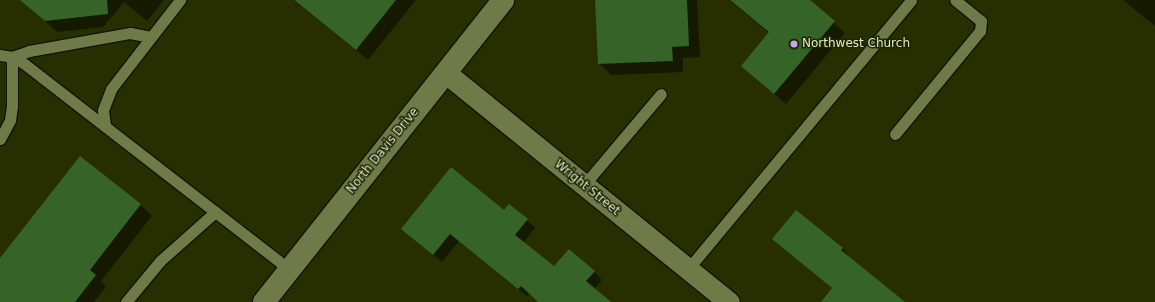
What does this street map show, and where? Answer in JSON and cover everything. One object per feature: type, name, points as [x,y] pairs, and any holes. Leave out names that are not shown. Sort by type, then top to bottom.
[{"type":"street","name":"North Davis Drive","points":[[264,302],[446,74],[503,0]]},
{"type":"street","name":"Wright Street","points":[[446,74],[729,302]]},
{"type":"lane","points":[[105,125],[103,110],[111,89],[180,0]]},
{"type":"lane","points":[[688,270],[911,0]]},
{"type":"lane","points":[[895,134],[980,31],[981,21],[955,0]]},
{"type":"lane","points":[[12,57],[29,51],[130,33],[152,37]]},
{"type":"lane","points":[[0,55],[12,57],[22,62],[289,269]]},
{"type":"lane","points":[[0,139],[10,120],[12,106],[12,57]]},
{"type":"lane","points":[[584,185],[661,94]]},
{"type":"lane","points":[[126,302],[160,261],[215,212]]},
{"type":"building","points":[[20,0],[107,0],[108,14],[45,21]]},
{"type":"building","points":[[294,0],[396,0],[356,50]]},
{"type":"building","points":[[595,0],[687,0],[689,46],[672,47],[673,61],[598,64]]},
{"type":"building","name":"Northwest Church","points":[[730,0],[810,0],[835,21],[774,94],[741,66],[769,32]]},
{"type":"building","points":[[80,156],[141,204],[90,270],[96,275],[75,302],[0,302],[0,258]]},
{"type":"building","points":[[451,167],[504,210],[509,204],[528,219],[515,235],[554,266],[569,249],[595,271],[586,281],[611,302],[538,302],[521,286],[518,289],[450,234],[433,255],[401,229]]},
{"type":"building","points":[[796,210],[843,248],[841,250],[905,302],[821,302],[832,288],[772,239]]},
{"type":"place","name":"Northwest Church","points":[[794,44]]}]
